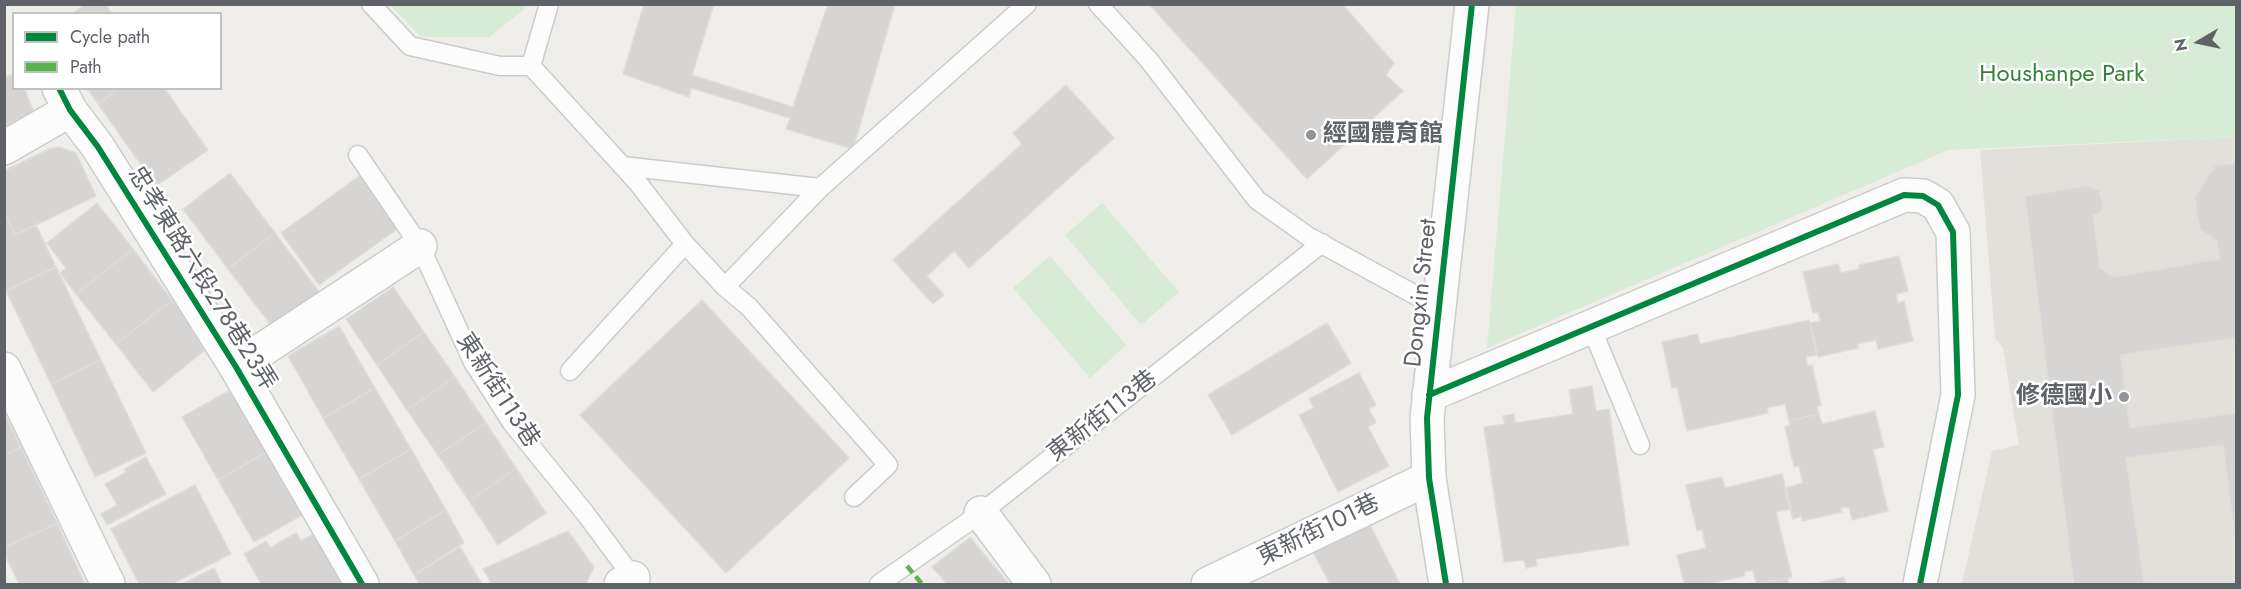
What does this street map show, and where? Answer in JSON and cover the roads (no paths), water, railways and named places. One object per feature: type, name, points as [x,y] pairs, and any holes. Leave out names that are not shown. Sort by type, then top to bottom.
[{"type":"street","name":"Dongxin Street","points":[[1446,585],[1430,478],[1429,395],[1472,4]]},
{"type":"street","points":[[4,148],[64,99]]},
{"type":"street","name":"忠孝東路六段278巷23弄","points":[[64,99],[98,147],[236,367],[362,585]]},
{"type":"street","points":[[1429,395],[1904,195],[1923,196],[1938,205],[1953,232],[1958,394],[1920,585]]},
{"type":"street","points":[[236,367],[420,246]]},
{"type":"street","points":[[4,369],[108,585]]},
{"type":"street","name":"東新街101巷","points":[[1208,585],[1430,478]]},
{"type":"street","points":[[981,513],[1034,585]]},
{"type":"lane","points":[[371,4],[410,46],[500,66],[531,66],[622,166],[685,244],[725,287],[749,307],[888,465],[854,497]]},
{"type":"lane","points":[[531,66],[549,4]]},
{"type":"lane","points":[[725,287],[820,188],[1027,4]]},
{"type":"lane","points":[[1098,4],[1148,59],[1257,200],[1309,237],[1439,308]]},
{"type":"lane","name":"東新街113巷","points":[[358,155],[420,246],[464,344],[489,388],[512,423],[585,513],[631,582]]},
{"type":"lane","points":[[622,166],[820,188]]},
{"type":"lane","name":"東新街113巷","points":[[879,585],[981,513],[1322,243]]},
{"type":"lane","points":[[570,371],[685,244]]},
{"type":"lane","points":[[1591,327],[1640,445]]},
{"type":"place","name":"經國體育館","points":[[1311,135]]},
{"type":"place","name":"修德國小","points":[[2124,397]]},
{"type":"park label","name":"Houshanpe Park","points":[[2062,75]]}]
